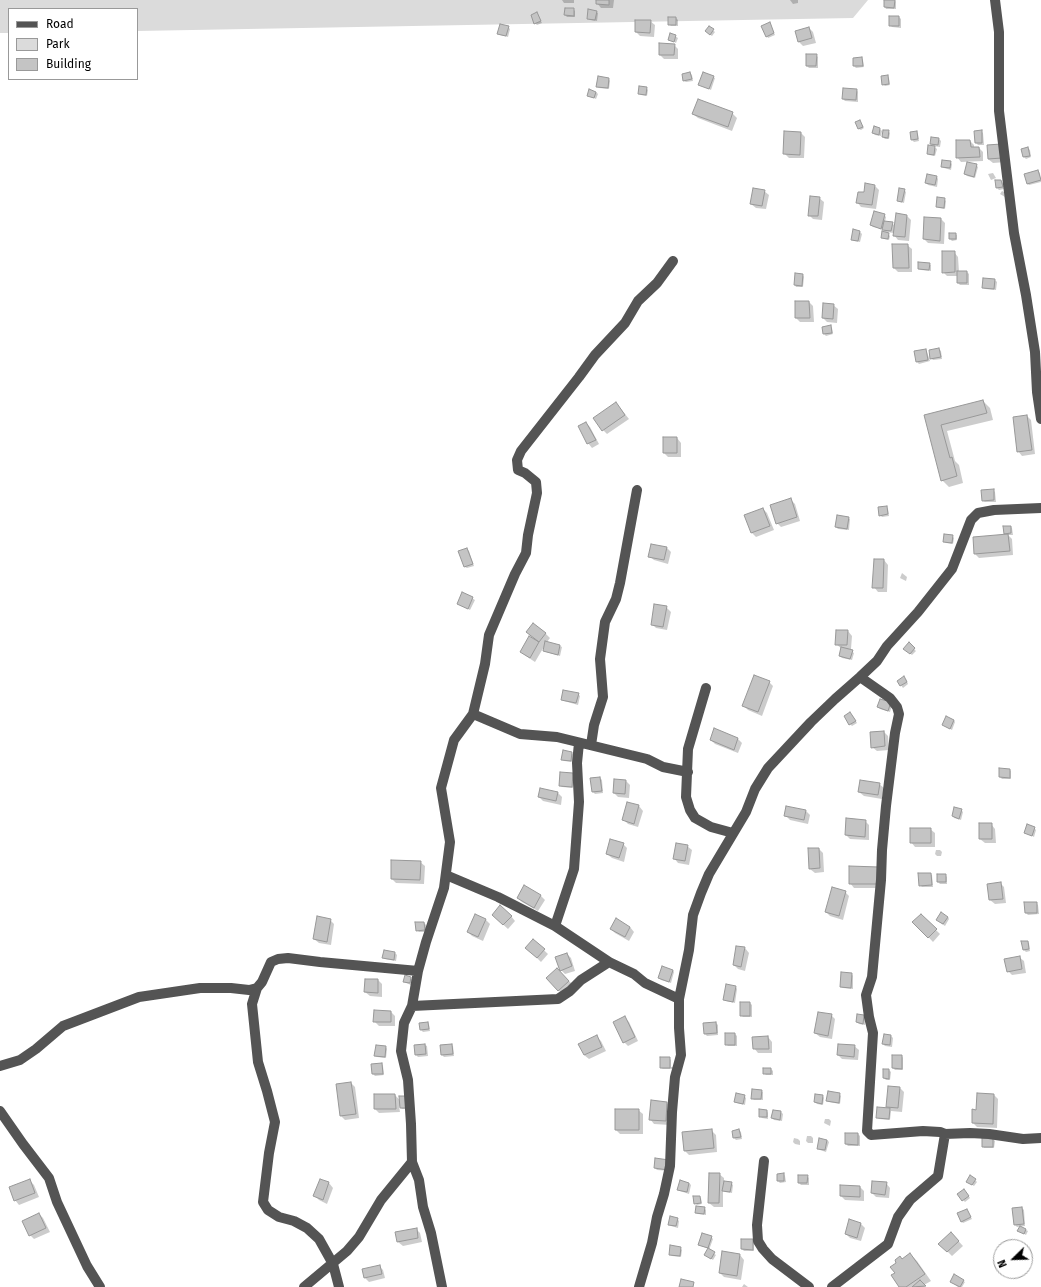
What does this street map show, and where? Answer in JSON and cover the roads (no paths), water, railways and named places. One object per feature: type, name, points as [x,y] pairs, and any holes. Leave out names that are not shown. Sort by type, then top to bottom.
[{"type":"street","points":[[995,0],[999,32],[999,111],[1014,233],[1035,352],[1037,392],[1041,419]]},
{"type":"street","points":[[442,1287],[431,1233],[423,1207],[419,1180],[412,1162],[408,1080],[401,1051],[404,1023],[412,1006],[418,971],[444,888],[446,875],[450,842],[441,788],[454,740],[473,714],[485,664],[489,635],[526,552],[530,521],[537,493],[536,482],[526,473],[518,470],[517,460],[521,451],[595,355],[625,323],[638,301],[657,283],[673,262]]},
{"type":"street","points":[[591,745],[594,725],[603,697],[600,659],[605,622],[616,599],[638,490]]},
{"type":"street","points":[[639,1287],[652,1243],[657,1216],[664,1194],[670,1166],[675,1077],[680,1055],[679,999],[689,950],[693,915],[709,874],[746,812],[755,789],[768,768],[835,698],[860,678],[877,661],[887,646],[918,612],[952,569],[971,520],[978,513],[994,510],[1041,508]]},
{"type":"street","points":[[860,678],[890,698],[897,707],[899,714],[895,733],[886,806],[872,977],[866,995],[873,1033],[866,1131],[871,1135],[923,1131],[940,1132],[945,1134],[989,1134],[1023,1139],[1041,1138]]},
{"type":"street","points":[[706,688],[688,749],[686,797],[690,810],[695,818],[711,828],[733,833]]},
{"type":"street","points":[[473,714],[520,734],[556,737],[647,759],[663,767],[688,772]]},
{"type":"street","points":[[555,926],[574,869],[579,802],[577,763],[580,744]]},
{"type":"street","points":[[446,875],[498,896],[555,926],[609,962],[634,974],[645,983],[658,990],[679,999]]},
{"type":"street","points":[[339,1287],[333,1264],[319,1239],[307,1228],[294,1221],[279,1217],[268,1210],[263,1202],[269,1153],[275,1122],[258,1062],[252,1004],[257,988],[262,982],[271,962],[278,959],[288,958],[418,971]]},
{"type":"street","points":[[412,1006],[558,999],[581,980],[609,962]]},
{"type":"street","points":[[0,1066],[20,1060],[36,1049],[63,1026],[139,997],[200,988],[231,988],[249,990],[257,988]]},
{"type":"street","points":[[0,1111],[49,1178],[57,1202],[77,1245],[87,1266],[100,1287]]},
{"type":"street","points":[[832,1287],[888,1244],[898,1217],[910,1200],[938,1176],[945,1134]]},
{"type":"street","points":[[764,1161],[757,1225],[758,1241],[772,1259],[809,1287]]},
{"type":"street","points":[[304,1287],[347,1251],[359,1237],[381,1200],[412,1162]]}]
